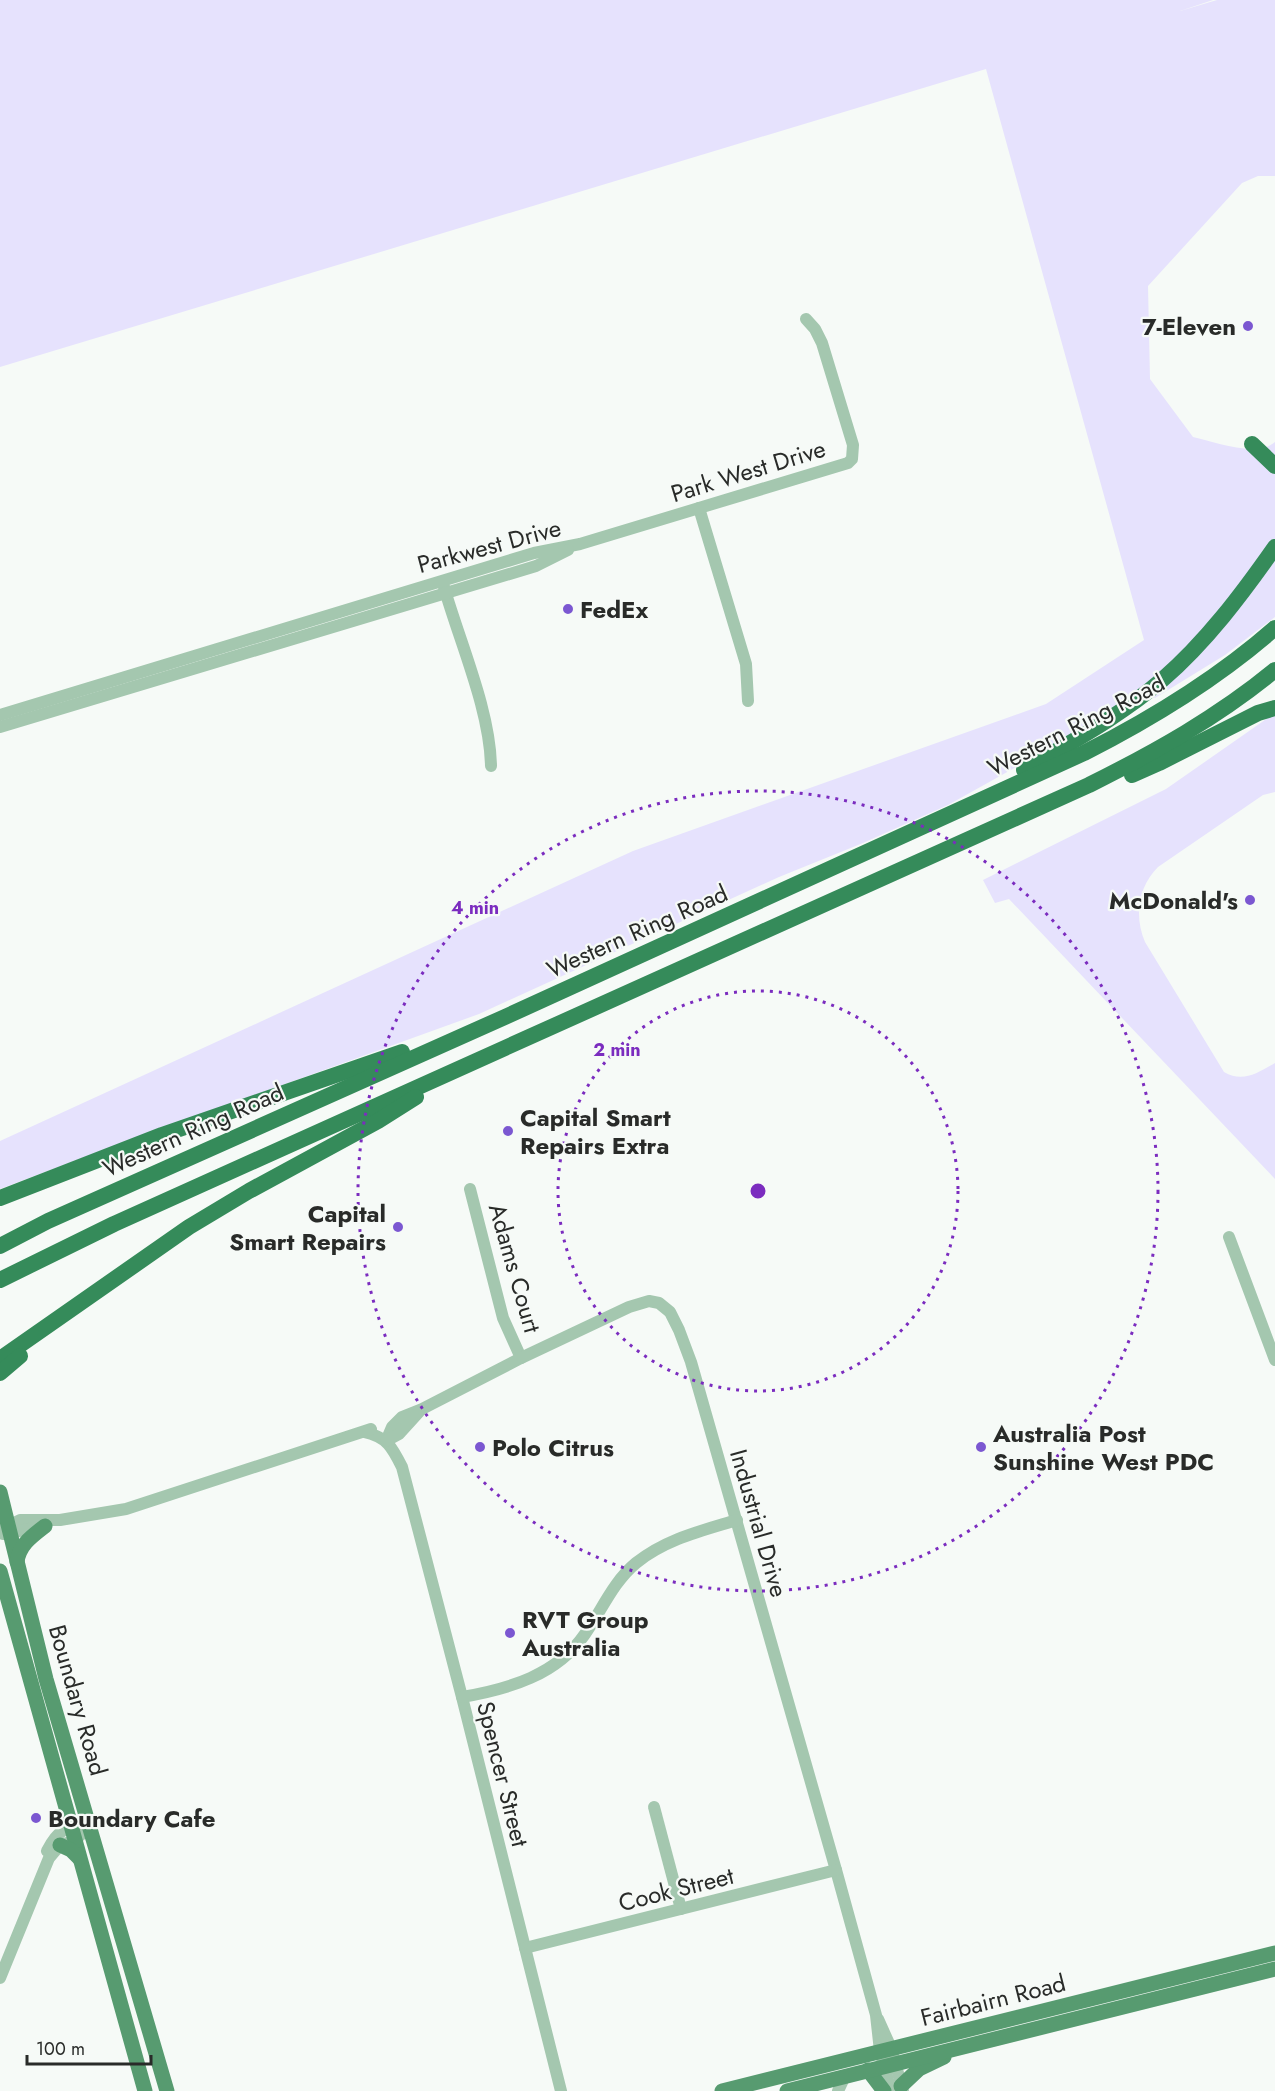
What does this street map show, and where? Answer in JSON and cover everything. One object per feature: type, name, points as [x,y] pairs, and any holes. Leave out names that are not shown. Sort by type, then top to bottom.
[{"type":"highway","points":[[1252,444],[1275,466]]},
{"type":"highway","points":[[945,816],[1100,725],[1161,681],[1199,644],[1275,546]]},
{"type":"highway","name":"Western Ring Road","points":[[0,1246],[48,1221],[505,1017],[1084,753],[1166,709],[1239,659],[1275,628]]},
{"type":"highway","points":[[0,1280],[124,1220],[1089,785],[1168,745],[1223,710],[1275,670]]},
{"type":"highway","points":[[920,862],[1160,763],[1258,714],[1275,708]]},
{"type":"highway","points":[[0,1198],[162,1135],[505,1017]]},
{"type":"highway","points":[[0,1359],[197,1221],[378,1121],[467,1065]]},
{"type":"highway","points":[[0,1373],[99,1290]]},
{"type":"main road","name":"Boundary Road","points":[[0,1492],[4,1531],[17,1562],[46,1679],[167,2091]]},
{"type":"main road","points":[[17,1562],[18,1554],[25,1543],[45,1526]]},
{"type":"main road","name":"Boundary Road","points":[[0,1570],[66,1832]]},
{"type":"main road","points":[[66,1832],[71,1850],[80,1858],[146,2091]]},
{"type":"main road","name":"Fairbairn Road","points":[[722,2091],[887,2057],[1275,1953]]},
{"type":"main road","name":"Fairbairn Road","points":[[787,2091],[868,2070],[887,2057],[956,2048],[1275,1969]]},
{"type":"main road","points":[[898,2089],[919,2069],[956,2048]]},
{"type":"main road","points":[[868,2070],[884,2091]]},
{"type":"street","name":"Park West Drive","points":[[580,544],[841,465],[852,459],[853,445],[822,343],[815,329],[806,319]]},
{"type":"street","points":[[699,508],[746,664],[748,700]]},
{"type":"street","name":"Parkwest Drive","points":[[0,715],[442,580],[534,553],[580,544]]},
{"type":"street","name":"Parkwest Drive","points":[[0,727],[536,566],[580,544]]},
{"type":"street","points":[[442,580],[484,718],[491,766]]},
{"type":"street","name":"Adams Court","points":[[470,1189],[503,1318],[521,1358]]},
{"type":"street","points":[[1229,1237],[1270,1332],[1275,1360]]},
{"type":"street","name":"Industrial Drive","points":[[390,1437],[396,1423],[402,1417],[628,1307],[649,1301],[659,1303],[670,1312],[680,1330],[691,1362],[876,2015],[884,2028],[887,2057],[898,2089]]},
{"type":"street","points":[[4,1531],[20,1520],[60,1520],[106,1514],[141,1505],[364,1432],[390,1437]]},
{"type":"street","name":"Spencer Street","points":[[390,1437],[402,1467],[561,2091]]},
{"type":"street","points":[[4,1531],[45,1526],[60,1520]]},
{"type":"street","points":[[462,1698],[524,1682],[555,1665],[584,1635],[611,1591],[635,1564],[672,1540],[737,1520]]},
{"type":"street","points":[[654,1807],[681,1909]]},
{"type":"street","points":[[0,1978],[47,1851],[66,1832],[90,1826]]},
{"type":"street","name":"Cook Street","points":[[525,1948],[836,1870]]},
{"type":"street","points":[[837,2091],[845,2076]]},
{"type":"shaded area","points":[[0,0],[1213,0],[1180,11],[1217,0],[1275,0],[1275,176],[1258,176],[1242,183],[1148,286],[1150,379],[1193,437],[1247,449],[1267,447],[1275,442],[1275,617],[1225,655],[1155,698],[1136,690],[1106,713],[1043,752],[948,805],[779,877],[479,1014],[0,1189],[0,1141],[633,851],[1046,704],[1144,640],[986,69],[0,367]]},
{"type":"shaded area","points":[[1275,713],[1275,792],[1263,795],[1158,867],[1142,893],[1139,912],[1145,942],[1224,1072],[1244,1077],[1275,1063],[1275,1179],[1009,899],[995,903],[983,880],[1166,789]]},
{"type":"place","name":"7-Eleven","points":[[1248,326]]},
{"type":"place","name":"FedEx","points":[[568,609]]},
{"type":"place","name":"McDonald's","points":[[1250,900]]},
{"type":"place","name":"Capital Smart Repairs Extra","points":[[508,1131]]},
{"type":"place","name":"Capital Smart Repairs","points":[[398,1227]]},
{"type":"place","name":"Polo Citrus","points":[[480,1447]]},
{"type":"place","name":"Australia Post Sunshine West PDC","points":[[981,1447]]},
{"type":"place","name":"RVT Group Australia","points":[[510,1633]]},
{"type":"place","name":"Boundary Cafe","points":[[36,1818]]}]
